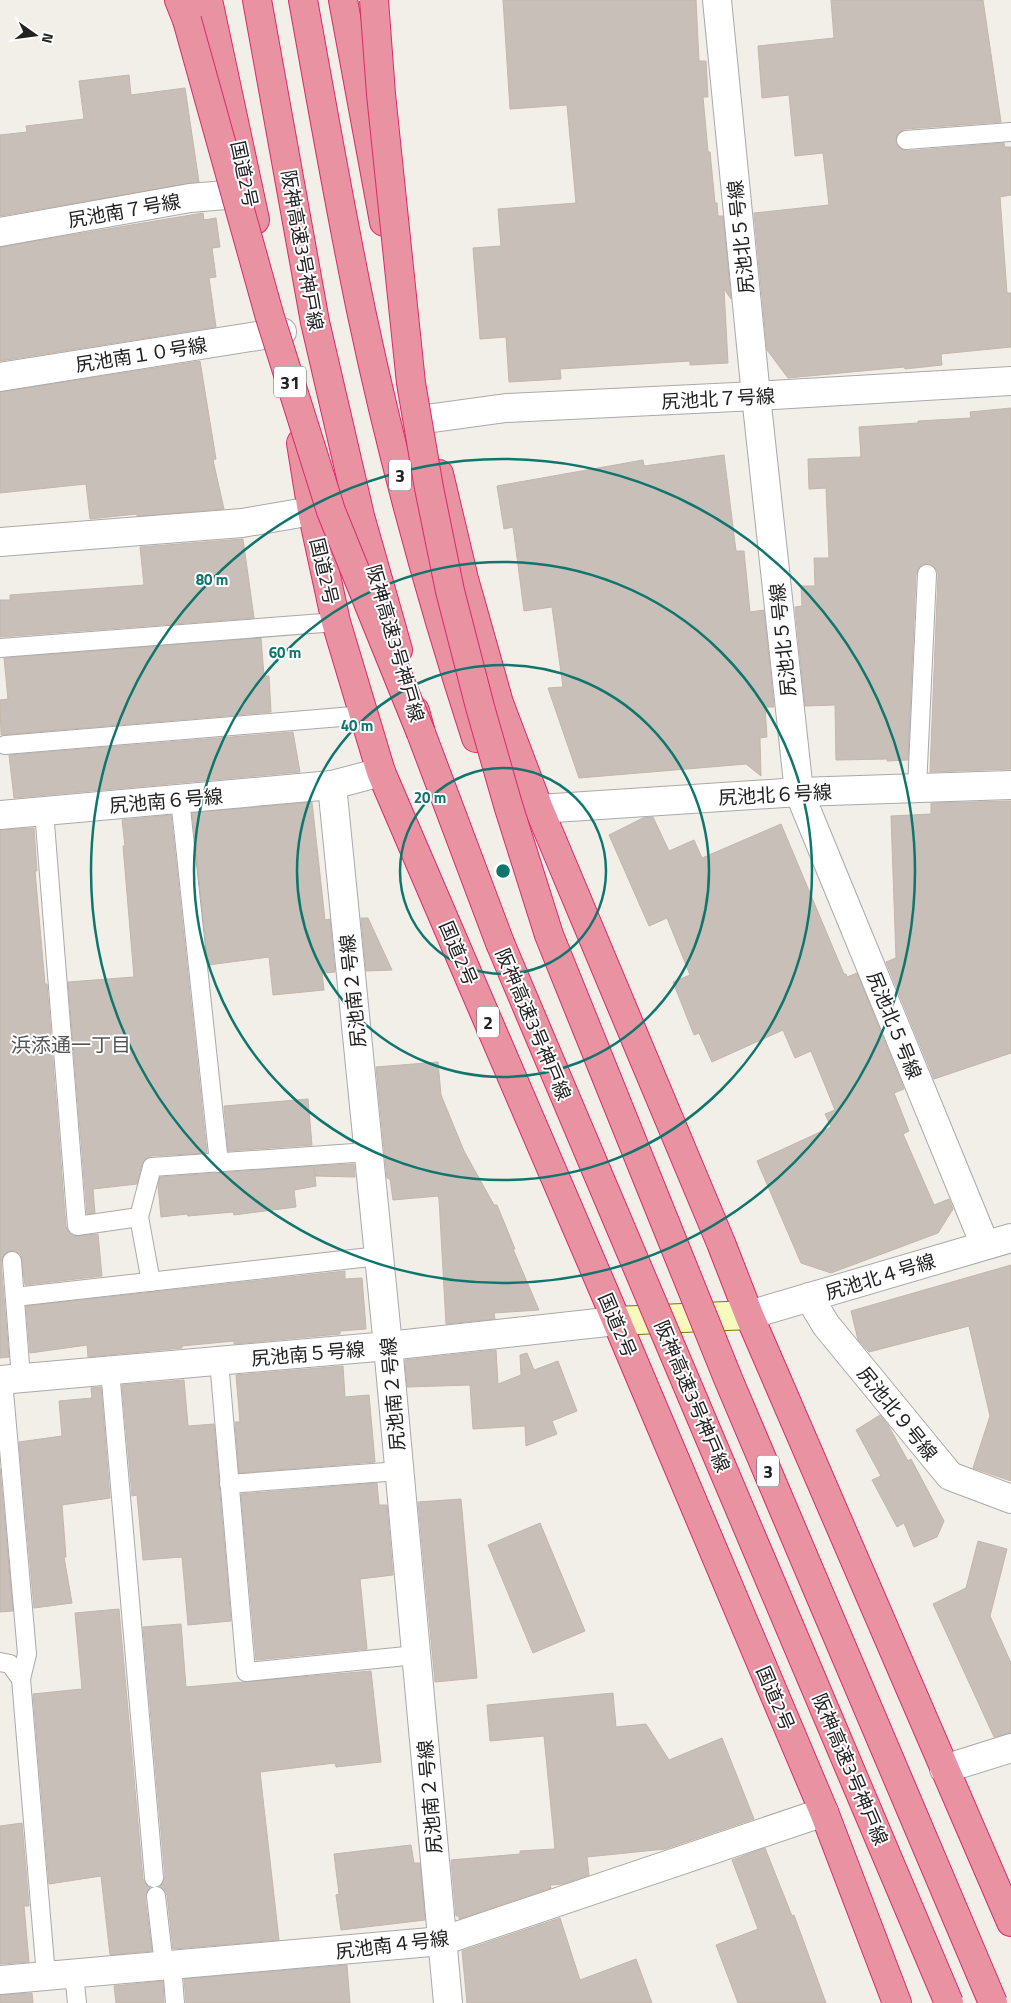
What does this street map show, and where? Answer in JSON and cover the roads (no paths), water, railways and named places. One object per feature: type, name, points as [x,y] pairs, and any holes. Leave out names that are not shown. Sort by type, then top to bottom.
[{"type":"highway","name":"国道2号","points":[[208,0],[249,193],[282,332],[312,511],[336,622],[382,772],[824,1812],[897,2003]]},
{"type":"highway","name":"阪神高速3号神戸線","points":[[257,0],[318,331],[360,516],[421,733],[500,943],[950,2003]]},
{"type":"highway","name":"阪神高速3号神戸線","points":[[303,0],[362,315],[400,477],[448,653],[496,798],[549,935],[730,1381],[993,2003]]},
{"type":"highway","points":[[343,0],[375,178],[426,419],[464,579],[499,703],[539,809],[749,1315],[1011,1922]]},
{"type":"highway","points":[[374,0],[411,383],[429,488],[450,591],[480,707],[549,935]]},
{"type":"highway","points":[[376,33],[379,0]]},
{"type":"highway","name":"31","points":[[183,7],[269,314],[331,511],[421,733]]},
{"type":"street","name":"尻池北５号線","points":[[716,0],[799,792],[998,1242]]},
{"type":"street","name":"尻池南７号線","points":[[0,232],[190,198],[249,193]]},
{"type":"street","name":"尻池南１０号線","points":[[0,377],[282,332]]},
{"type":"street","name":"尻池北７号線","points":[[426,419],[506,408],[1011,381]]},
{"type":"street","points":[[0,542],[242,523],[312,511]]},
{"type":"street","name":"尻池南６号線","points":[[0,815],[332,785],[382,772]]},
{"type":"street","name":"尻池南２号線","points":[[332,785],[388,1346],[448,2003]]},
{"type":"street","name":"尻池北６号線","points":[[539,809],[799,792],[1011,785]]},
{"type":"street","name":"尻池北４号線","points":[[749,1315],[998,1242]]},
{"type":"street","name":"尻池北９号線","points":[[809,1297],[826,1325],[950,1476],[1011,1499]]},
{"type":"street","points":[[616,1321],[749,1315]]},
{"type":"street","name":"尻池南５号線","points":[[8,1379],[388,1346],[616,1321]]},
{"type":"street","points":[[944,1770],[1011,1748]]},
{"type":"street","name":"尻池南４号線","points":[[0,1980],[442,1941],[824,1812]]},
{"type":"lane","points":[[906,140],[1011,132]]},
{"type":"lane","points":[[917,788],[926,574]]},
{"type":"lane","points":[[0,648],[336,622]]},
{"type":"lane","points":[[5,745],[364,715]]},
{"type":"lane","points":[[180,799],[219,1163]]},
{"type":"lane","points":[[44,811],[77,1226],[139,1217]]},
{"type":"lane","points":[[151,1282],[139,1217],[152,1167],[368,1152]]},
{"type":"lane","points":[[15,1297],[379,1256]]},
{"type":"lane","points":[[12,1260],[15,1297],[8,1379],[27,1654],[21,1679],[46,1976]]},
{"type":"lane","points":[[219,1361],[246,1672],[416,1655]]},
{"type":"lane","points":[[110,1370],[154,1878]]},
{"type":"lane","points":[[229,1484],[399,1471]]},
{"type":"lane","points":[[0,1662],[10,1664],[21,1679]]},
{"type":"lane","points":[[156,1896],[175,2003]]},
{"type":"lane","points":[[74,1973],[77,2003]]},
{"type":"district","name":"浜添通一丁目","points":[[71,1044]]}]
